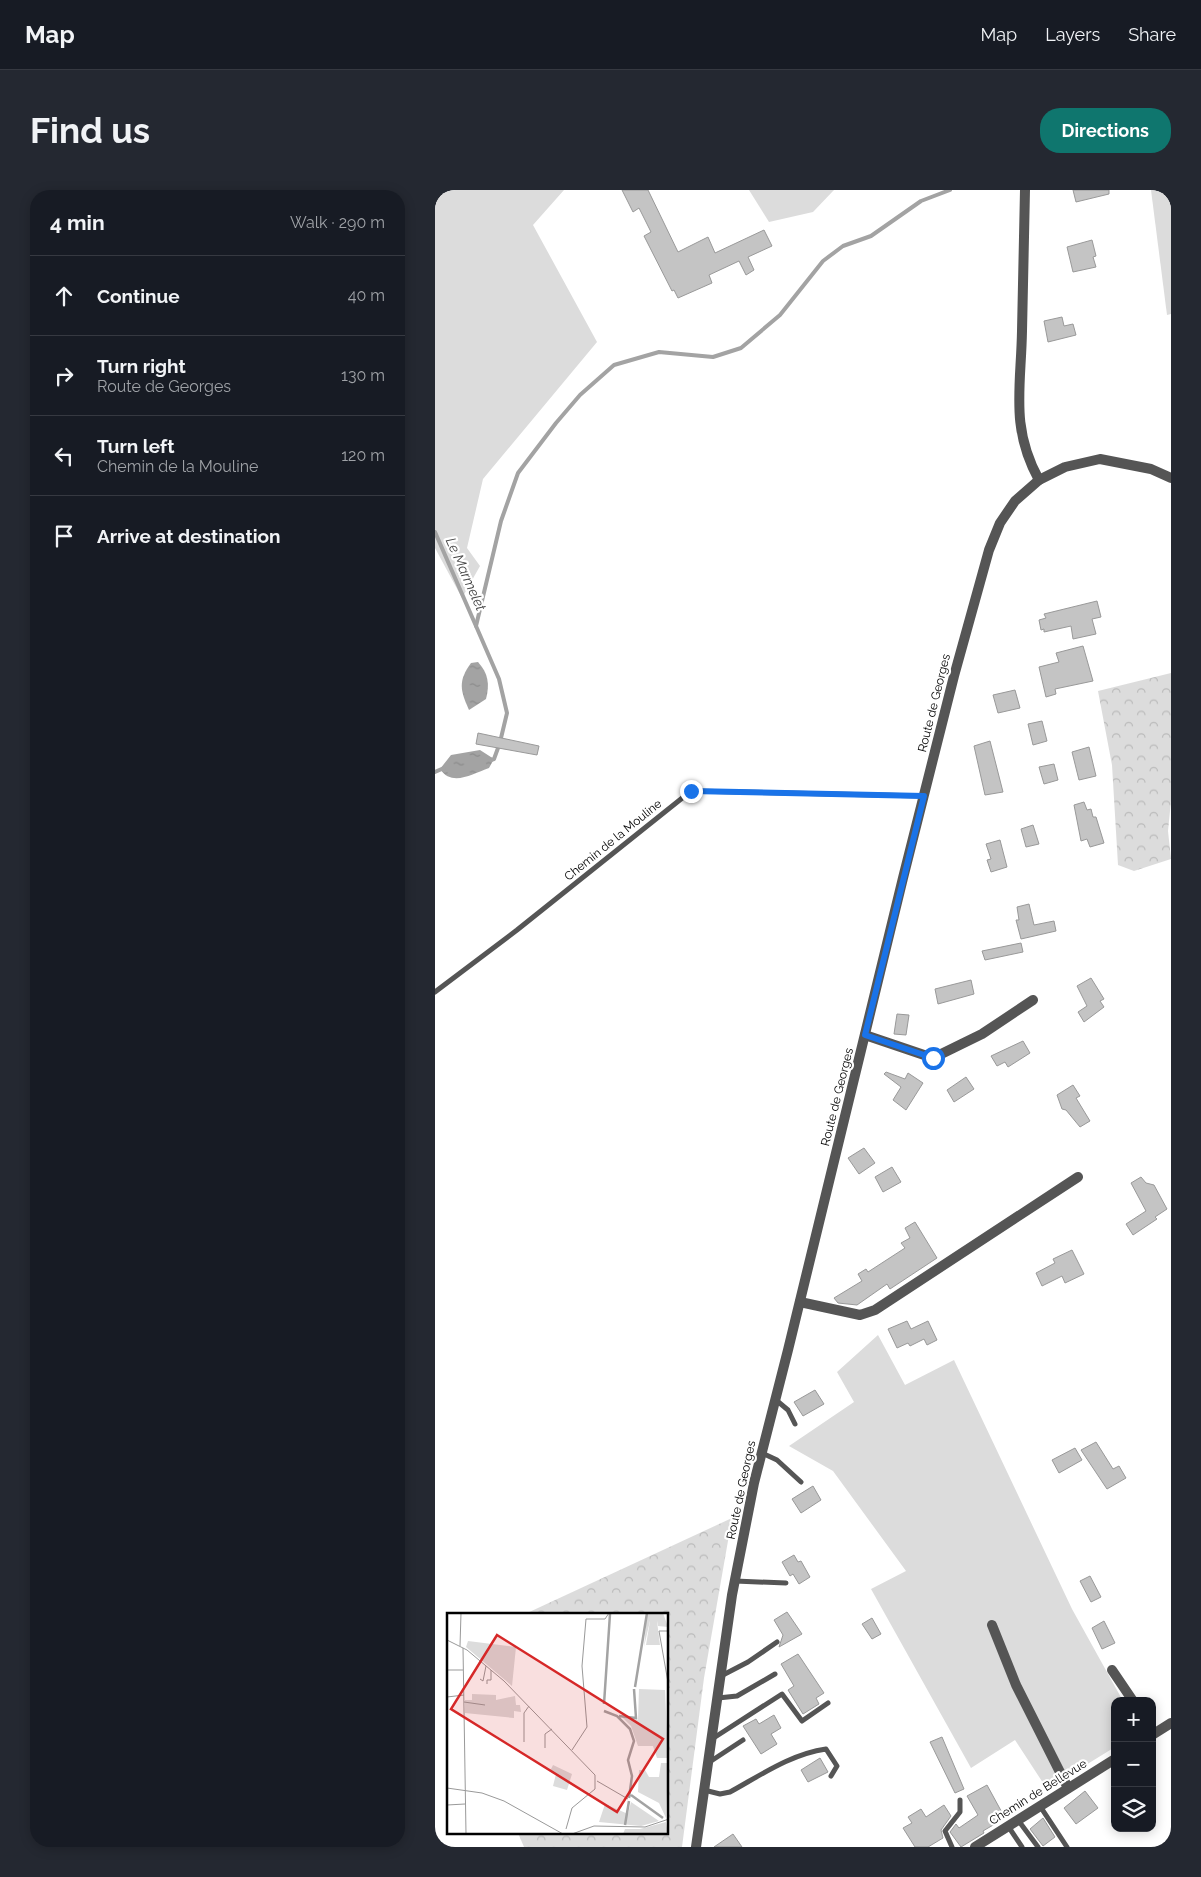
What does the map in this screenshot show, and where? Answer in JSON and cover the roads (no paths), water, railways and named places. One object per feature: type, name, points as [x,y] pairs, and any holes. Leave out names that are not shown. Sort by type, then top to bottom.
[{"type":"street","points":[[1025,190],[1022,352],[1018,406],[1021,431],[1028,459],[1039,480]]},
{"type":"street","name":"Route de Georges","points":[[697,1847],[703,1790],[735,1581],[762,1452],[954,676],[989,550],[1000,523],[1015,501],[1039,480],[1065,467],[1101,459],[1151,469],[1171,478]]},
{"type":"street","points":[[865,1035],[933,1058],[983,1034],[1033,1000]]},
{"type":"street","points":[[800,1302],[860,1315],[875,1310],[1078,1176]]},
{"type":"street","points":[[992,1625],[1016,1685],[1068,1788]]},
{"type":"street","points":[[1112,1670],[1130,1697]]},
{"type":"street","points":[[1156,1729],[1171,1722]]},
{"type":"street","name":"Chemin de Bellevue","points":[[975,1847],[1111,1761]]},
{"type":"lane","name":"Chemin de la Mouline","points":[[435,992],[517,930],[691,791],[924,796]]},
{"type":"lane","points":[[775,1400],[788,1410],[795,1424]]},
{"type":"lane","points":[[762,1452],[777,1460],[801,1482]]},
{"type":"lane","points":[[735,1581],[786,1583]]},
{"type":"lane","points":[[721,1676],[748,1662],[777,1642]]},
{"type":"lane","points":[[718,1698],[737,1696],[775,1674]]},
{"type":"lane","points":[[711,1739],[782,1694],[802,1722],[828,1704]]},
{"type":"lane","points":[[708,1763],[743,1740]]},
{"type":"lane","points":[[703,1790],[720,1794],[730,1792],[789,1759],[810,1751],[826,1749],[837,1766],[831,1776]]},
{"type":"lane","points":[[952,1847],[945,1831],[960,1812],[960,1800]]},
{"type":"lane","points":[[1040,1806],[1067,1847]]},
{"type":"lane","points":[[1018,1819],[1038,1847]]},
{"type":"lane","points":[[1008,1826],[1022,1847]]},
{"type":"water","points":[[478,662],[486,675],[488,684],[487,694],[486,699],[469,710],[462,691],[462,681],[471,663]]},
{"type":"water","points":[[480,750],[494,759],[489,768],[463,778],[450,777],[440,769],[451,755]]},
{"type":"waterway","points":[[501,738],[507,713],[499,679],[476,626],[501,521],[518,473],[556,423],[580,395],[614,365],[659,352],[713,357],[741,348],[780,315],[823,261],[843,246],[871,236],[921,201],[950,190]]},
{"type":"waterway","name":"Le Marmelet","points":[[435,532],[476,626]]},
{"type":"waterway","points":[[491,760],[494,759],[498,748]]},
{"type":"waterway","points":[[435,772],[444,768]]}]
